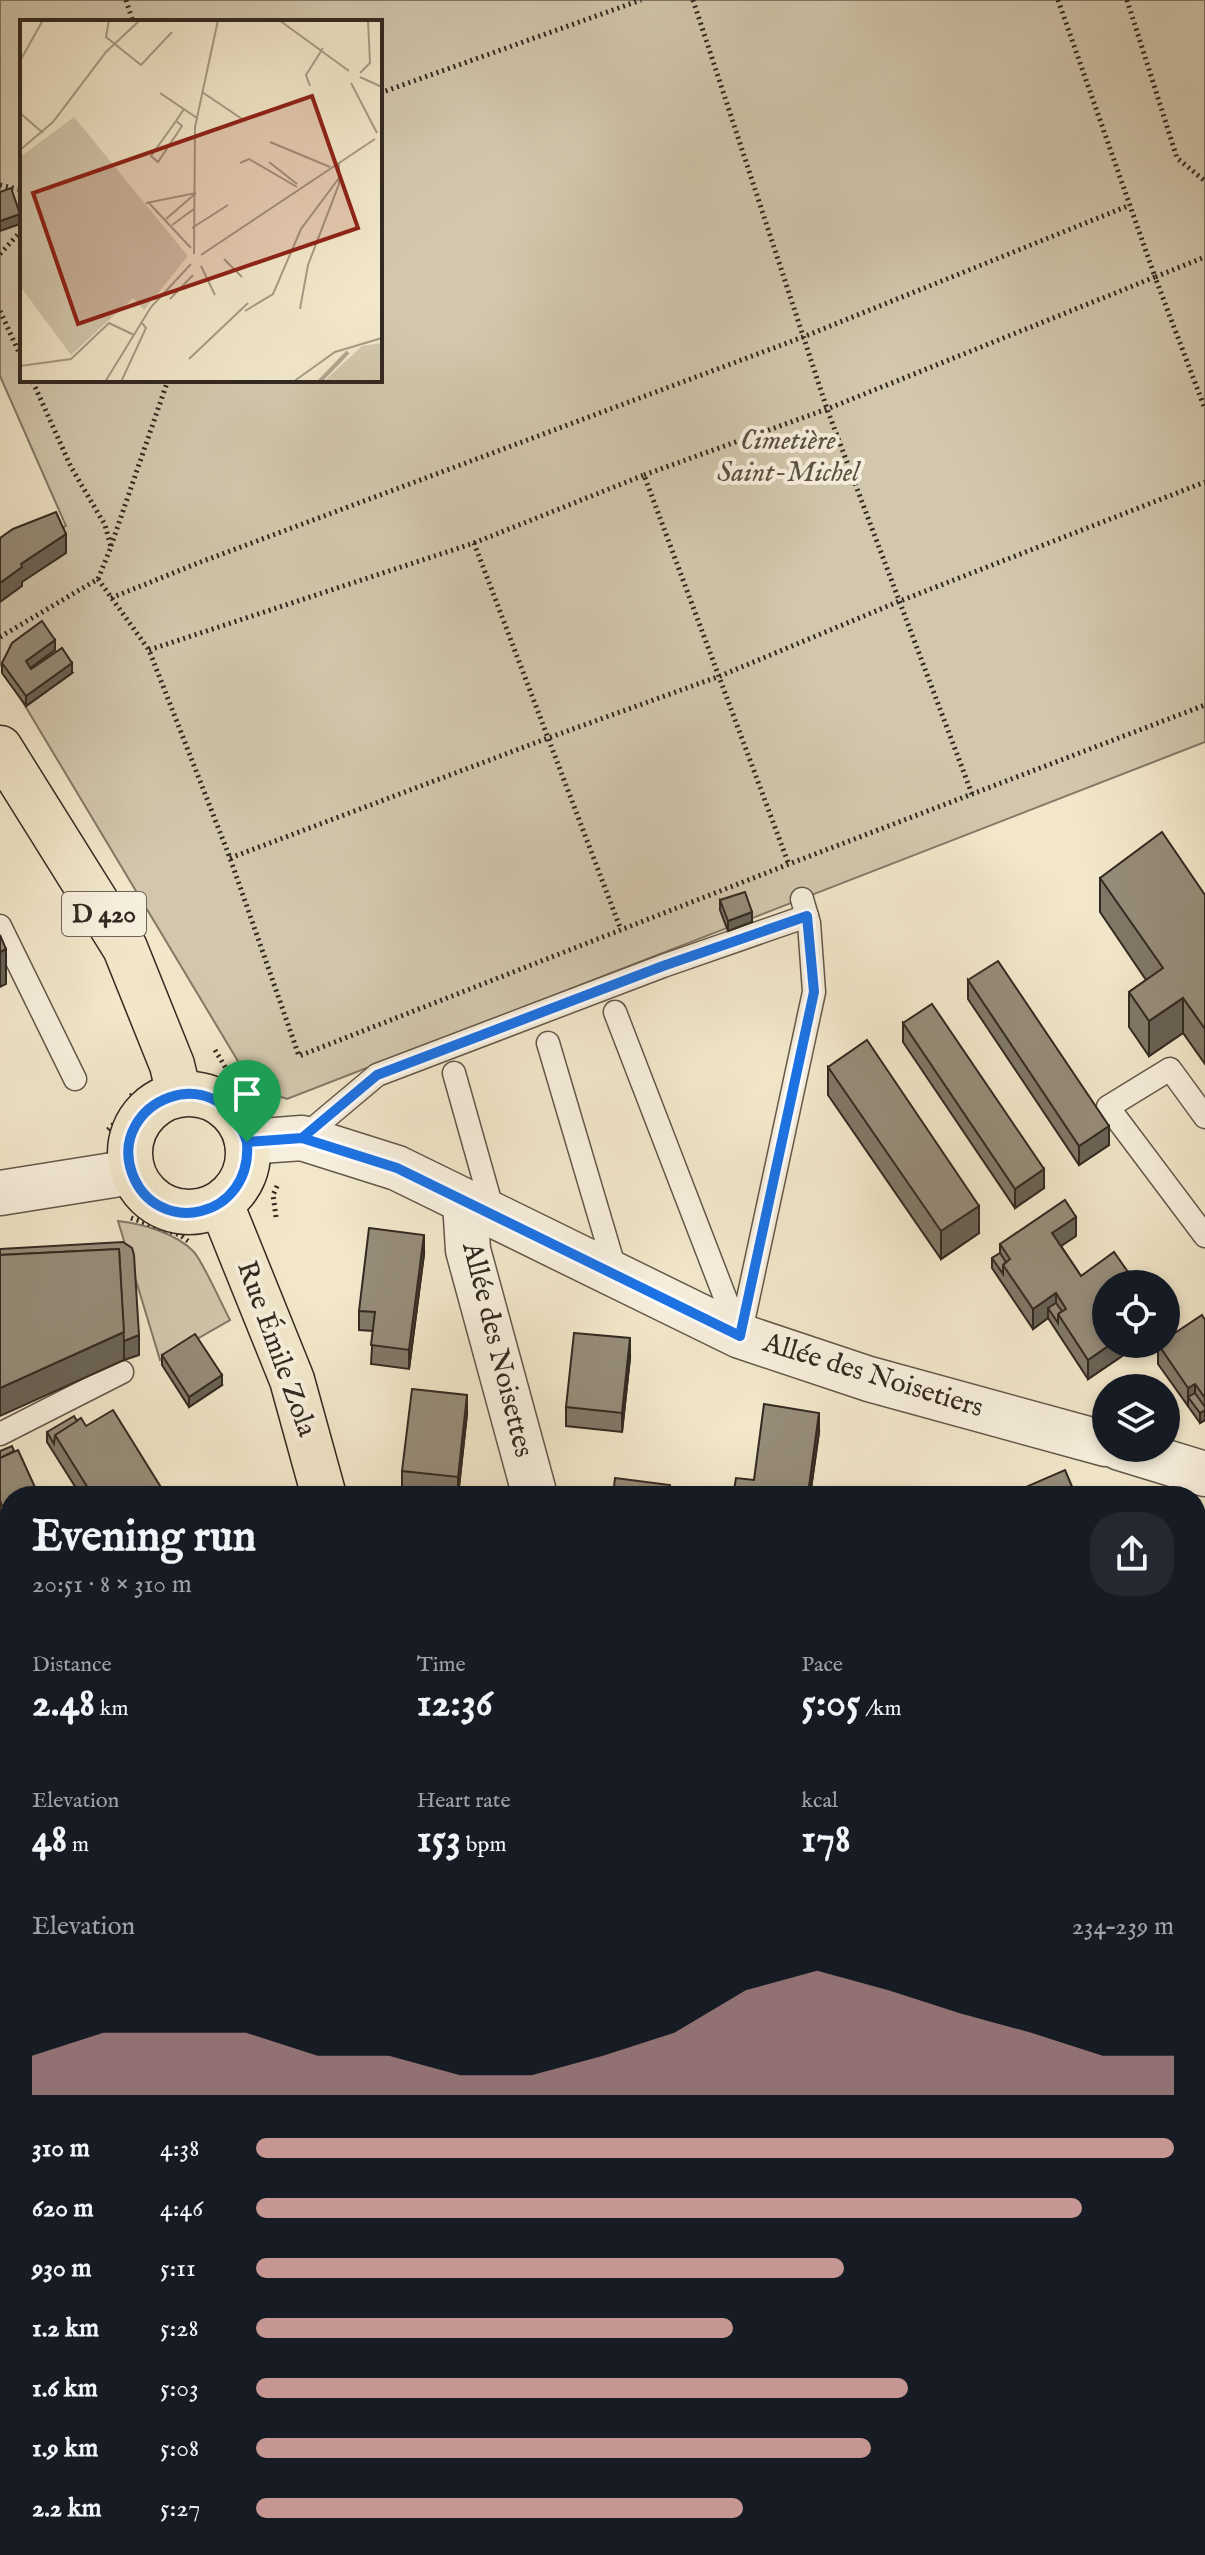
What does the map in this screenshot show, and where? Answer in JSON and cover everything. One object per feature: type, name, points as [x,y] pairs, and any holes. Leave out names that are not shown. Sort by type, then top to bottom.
[{"type":"main road","name":"D 420","points":[[0,748],[125,948],[172,1065],[179,1094]]},
{"type":"main road","points":[[179,1094],[198,1094],[223,1105],[242,1125],[247,1142],[249,1160],[235,1192],[221,1204],[205,1211],[186,1213],[169,1209],[146,1195],[132,1172],[129,1152],[133,1132],[144,1114],[160,1100],[179,1094]]},
{"type":"main road","name":"Rue Émile Zola","points":[[221,1204],[292,1380],[321,1486]]},
{"type":"street","name":"Allée des Noisetiers","points":[[247,1142],[302,1138],[397,1168],[740,1336],[869,1379],[1092,1440]]},
{"type":"street","points":[[0,1193],[132,1172]]},
{"type":"street","name":"Allée des Noisettes","points":[[480,1209],[468,1250],[532,1486]]},
{"type":"street","points":[[1166,1462],[1205,1474]]},
{"type":"lane","points":[[302,1138],[377,1075],[663,966],[805,907],[814,992],[740,1336]]},
{"type":"lane","points":[[0,926],[75,1079]]},
{"type":"lane","points":[[615,1012],[740,1336]]},
{"type":"lane","points":[[548,1043],[617,1276]]},
{"type":"lane","points":[[1205,1117],[1170,1069],[1108,1107],[1205,1236]]},
{"type":"lane","points":[[454,1073],[480,1209]]},
{"type":"lane","points":[[0,1434],[122,1372]]},
{"type":"path","points":[[126,0],[132,20]]},
{"type":"path","points":[[382,92],[641,0]]},
{"type":"path","points":[[693,0],[827,409],[972,794]]},
{"type":"path","points":[[1058,0],[1155,277],[1205,409]]},
{"type":"path","points":[[1127,0],[1177,158],[1205,181]]},
{"type":"path","points":[[0,185],[20,190]]},
{"type":"path","points":[[111,598],[803,337],[1130,205]]},
{"type":"path","points":[[0,254],[20,232]]},
{"type":"path","points":[[149,650],[474,543],[644,475],[827,409],[1205,257]]},
{"type":"path","points":[[0,311],[20,355]]},
{"type":"path","points":[[33,382],[71,467],[105,525],[111,547]]},
{"type":"path","points":[[0,637],[98,579],[167,382]]},
{"type":"path","points":[[644,475],[789,864]]},
{"type":"path","points":[[230,858],[720,676],[900,601],[1205,482]]},
{"type":"path","points":[[474,543],[621,930]]},
{"type":"path","points":[[98,579],[149,650],[230,858],[299,1056],[1205,705]]},
{"type":"green space","name":"Cimetière Saint-Michel","points":[[0,0],[1205,0],[1205,742],[287,1099],[254,1088],[0,664],[0,553],[66,526],[0,376]]},
{"type":"green space","points":[[118,1221],[159,1230],[187,1245],[203,1265],[230,1320],[160,1360]]},
{"type":"building","points":[[11,188],[20,214],[0,221],[0,192]]},
{"type":"building","points":[[56,512],[66,534],[21,564],[22,567],[0,583],[0,538],[13,529]]},
{"type":"building","points":[[42,621],[55,640],[26,661],[31,669],[62,648],[72,663],[26,696],[2,663],[12,643]]},
{"type":"building","points":[[1162,832],[1205,895],[1205,1029],[1183,998],[1149,1021],[1129,992],[1163,968],[1100,878]]},
{"type":"building","points":[[745,892],[752,912],[728,921],[720,900]]},
{"type":"building","points":[[0,935],[6,949],[0,952]]},
{"type":"building","points":[[998,961],[1109,1126],[1079,1146],[968,980]]},
{"type":"building","points":[[932,1004],[1044,1169],[1015,1189],[903,1023]]},
{"type":"building","points":[[867,1040],[979,1206],[941,1231],[828,1067]]},
{"type":"building","points":[[1065,1200],[1076,1217],[1052,1233],[1081,1276],[1114,1252],[1127,1270],[1092,1270],[1092,1357],[1088,1360],[1058,1314],[1066,1309],[1056,1293],[1033,1309],[1003,1265],[1010,1259],[1000,1244]]},
{"type":"building","points":[[369,1228],[424,1235],[409,1350],[371,1345],[375,1312],[359,1311]]},
{"type":"building","points":[[123,1242],[132,1248],[134,1255],[139,1335],[124,1341],[119,1249],[0,1255],[0,1249]]},
{"type":"building","points":[[119,1249],[124,1332],[0,1388],[0,1255]]},
{"type":"building","points":[[1000,1253],[1006,1262],[1003,1274],[992,1258]]},
{"type":"building","points":[[1056,1303],[1062,1311],[1058,1314],[1058,1323],[1048,1308]]},
{"type":"building","points":[[1202,1315],[1205,1320],[1205,1398],[1195,1384],[1188,1388],[1168,1358],[1180,1358],[1180,1330]]},
{"type":"building","points":[[574,1333],[630,1338],[622,1413],[566,1407]]},
{"type":"building","points":[[195,1334],[222,1375],[189,1397],[162,1355]]},
{"type":"building","points":[[412,1389],[467,1395],[458,1477],[402,1471]]},
{"type":"building","points":[[1195,1393],[1205,1407],[1200,1413],[1188,1397]]},
{"type":"building","points":[[764,1404],[819,1413],[809,1486],[735,1486],[736,1478],[754,1480]]},
{"type":"building","points":[[113,1410],[160,1486],[87,1486],[55,1435],[81,1418],[86,1426]]},
{"type":"building","points":[[74,1416],[77,1421],[55,1435],[54,1444],[47,1432]]},
{"type":"building","points":[[12,1446],[14,1451],[0,1458],[0,1451]]},
{"type":"building","points":[[18,1450],[34,1486],[0,1486],[0,1458]]},
{"type":"building","points":[[1065,1470],[1072,1486],[1028,1486]]},
{"type":"building","points":[[615,1478],[670,1485],[670,1486],[614,1486]]},
{"type":"route","points":[[247,1142],[249,1160],[235,1192],[221,1204],[205,1211],[186,1213],[153,1201],[140,1188],[132,1172],[129,1152],[133,1132],[144,1114],[160,1100],[179,1094],[198,1094],[215,1099],[230,1110],[242,1125],[247,1142],[302,1138],[397,1168],[740,1336],[814,992],[807,916],[663,966],[377,1075],[302,1138],[268,1141],[247,1142]]}]
